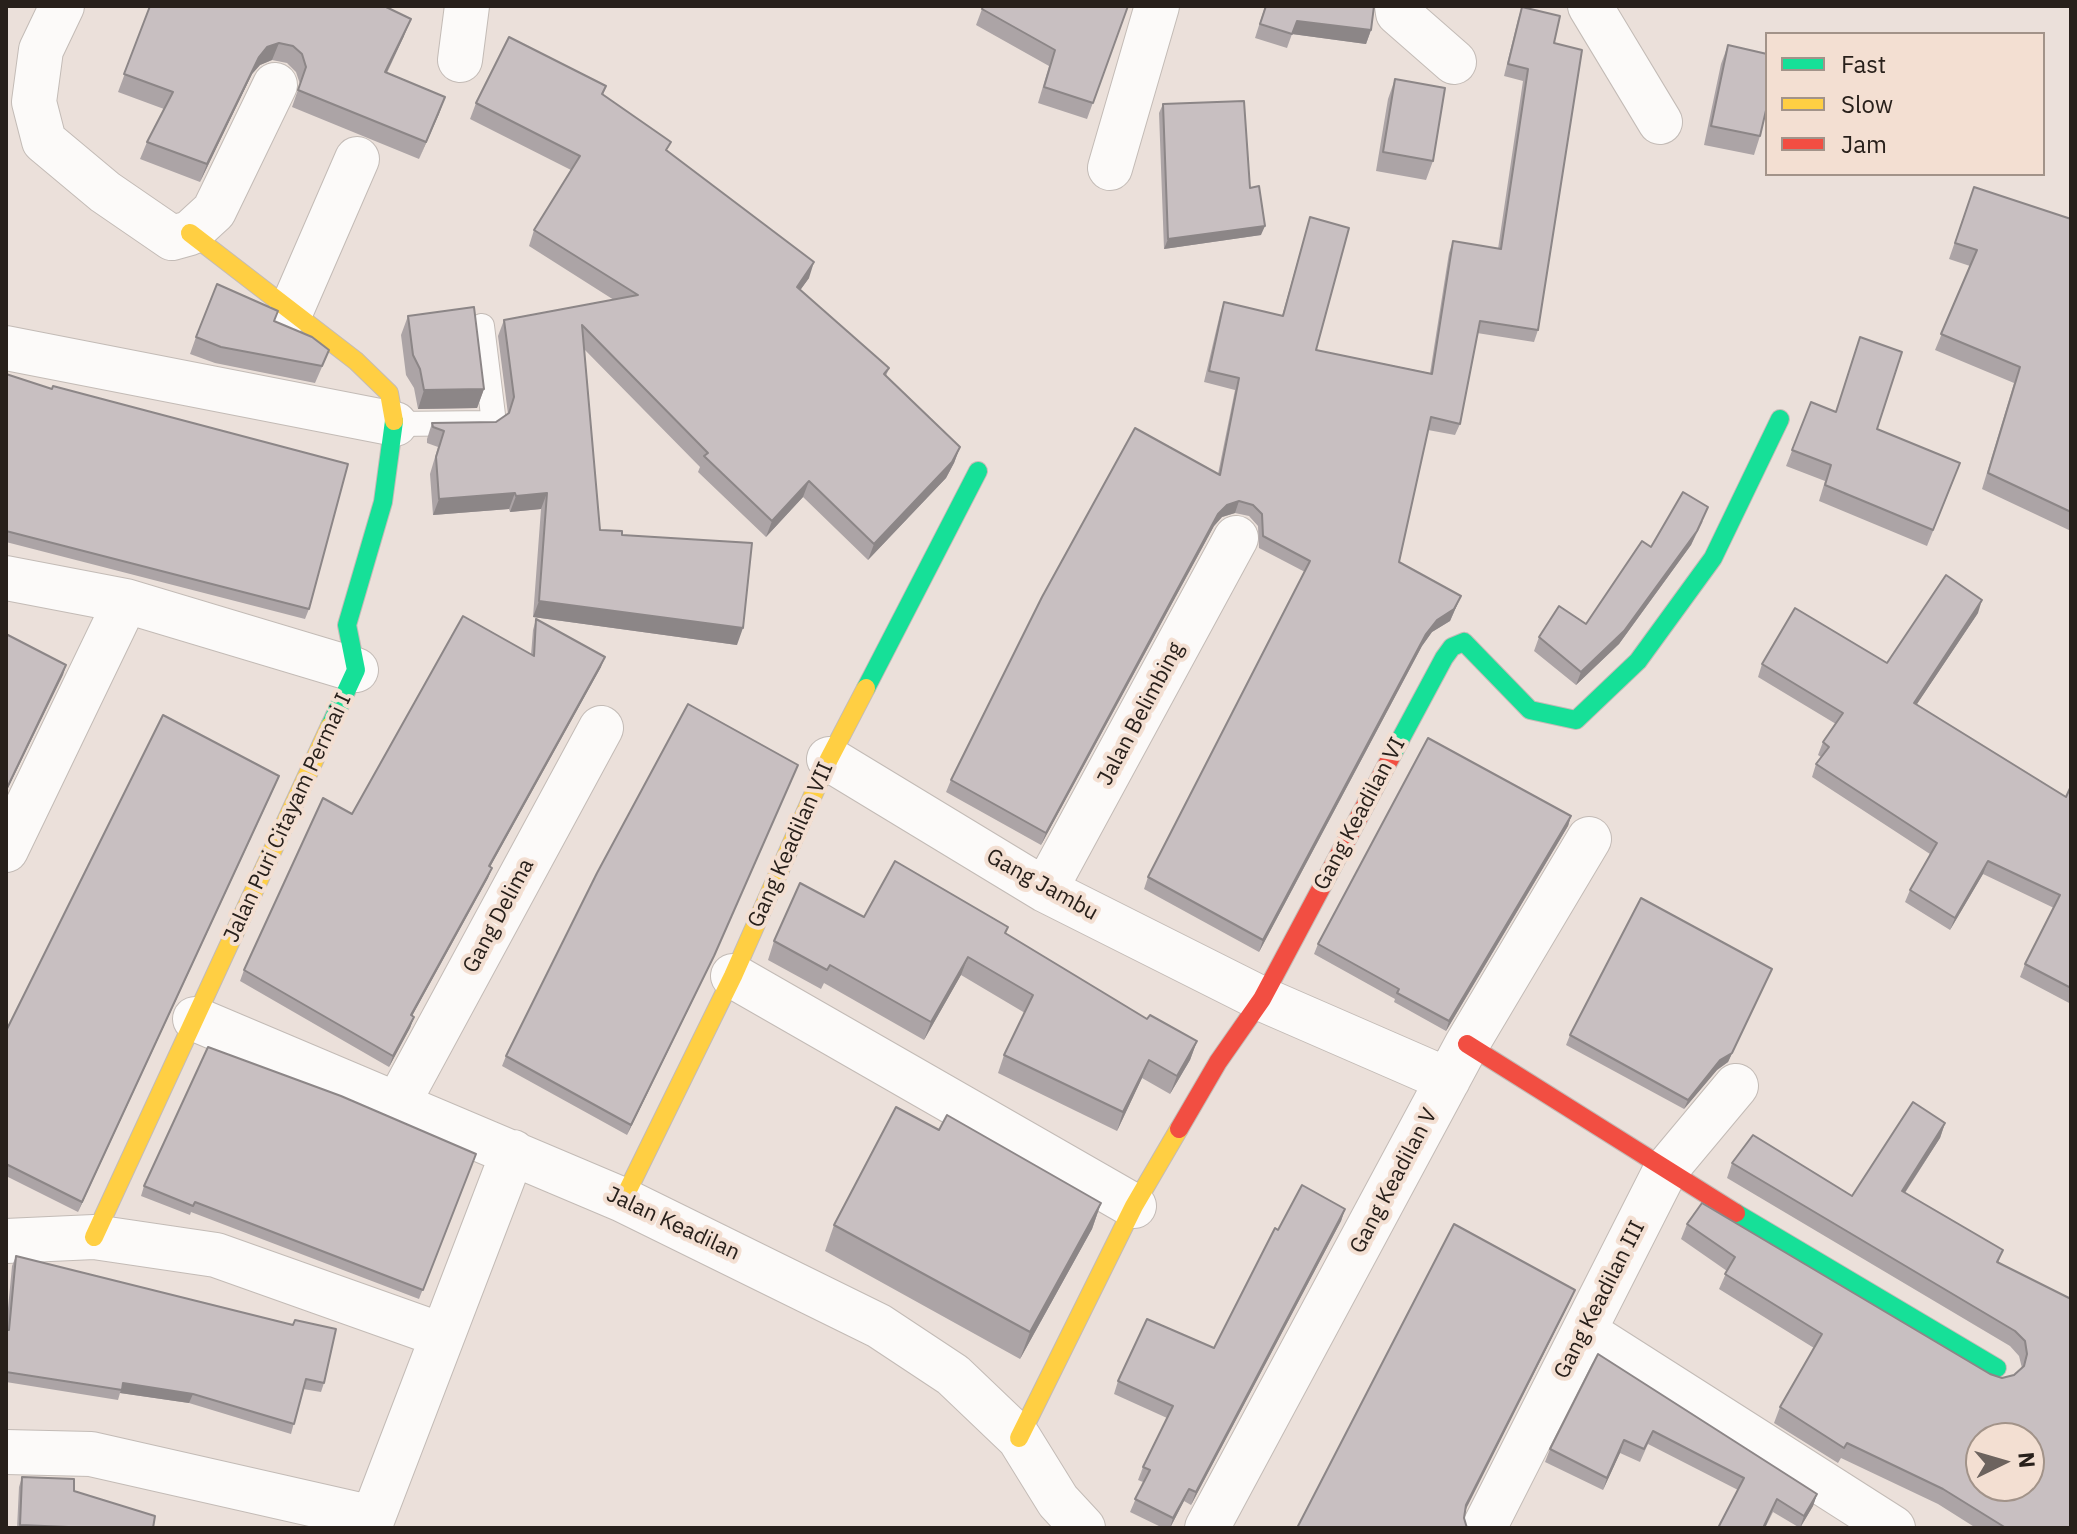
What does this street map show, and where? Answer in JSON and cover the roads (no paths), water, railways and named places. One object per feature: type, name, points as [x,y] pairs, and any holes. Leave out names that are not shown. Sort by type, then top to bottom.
[{"type":"street","name":"Jalan Puri Citayam Permai I","points":[[62,6],[41,50],[34,102],[44,141],[105,192],[172,238],[190,233],[356,361],[389,393],[395,424],[383,502],[347,625],[356,670],[94,1237]]},
{"type":"street","points":[[460,60],[467,6]]},
{"type":"street","points":[[1110,168],[1157,6]]},
{"type":"street","points":[[1397,6],[1398,13],[1454,62]]},
{"type":"street","points":[[1590,6],[1660,122]]},
{"type":"street","points":[[190,233],[214,211],[275,85]]},
{"type":"street","points":[[291,311],[357,159]]},
{"type":"street","points":[[6,348],[395,424]]},
{"type":"street","name":"Gang Keadilan VI","points":[[1019,1438],[1134,1206],[1218,1062],[1262,999],[1452,647],[1464,642],[1530,710],[1576,720],[1638,661],[1713,558],[1780,419]]},
{"type":"street","name":"Gang Keadilan VII","points":[[623,1200],[733,976],[829,759],[978,471]]},
{"type":"street","name":"Jalan Belimbing","points":[[1045,890],[1236,538]]},
{"type":"street","points":[[6,578],[126,601],[356,670]]},
{"type":"street","points":[[6,850],[126,601]]},
{"type":"street","name":"Gang Delima","points":[[398,1103],[601,728]]},
{"type":"street","name":"Gang Jambu","points":[[829,759],[1045,890],[1262,999],[1458,1062]]},
{"type":"street","name":"Gang Keadilan V","points":[[1207,1528],[1458,1062],[1589,839]]},
{"type":"street","points":[[733,976],[1134,1206]]},
{"type":"street","name":"Jalan Keadilan","points":[[195,1019],[623,1200],[879,1326],[953,1375],[1019,1438],[1062,1519]]},
{"type":"street","points":[[1458,1062],[1665,1171],[1997,1368]]},
{"type":"street","name":"Gang Keadilan III","points":[[1494,1524],[1584,1331],[1665,1171],[1736,1086]]},
{"type":"street","points":[[6,1452],[91,1454],[371,1523],[513,1152]]},
{"type":"street","points":[[6,1241],[94,1237],[216,1255],[441,1335]]},
{"type":"street","points":[[1584,1331],[1893,1528]]},
{"type":"lane","points":[[395,424],[490,423],[493,415],[482,326]]}]
